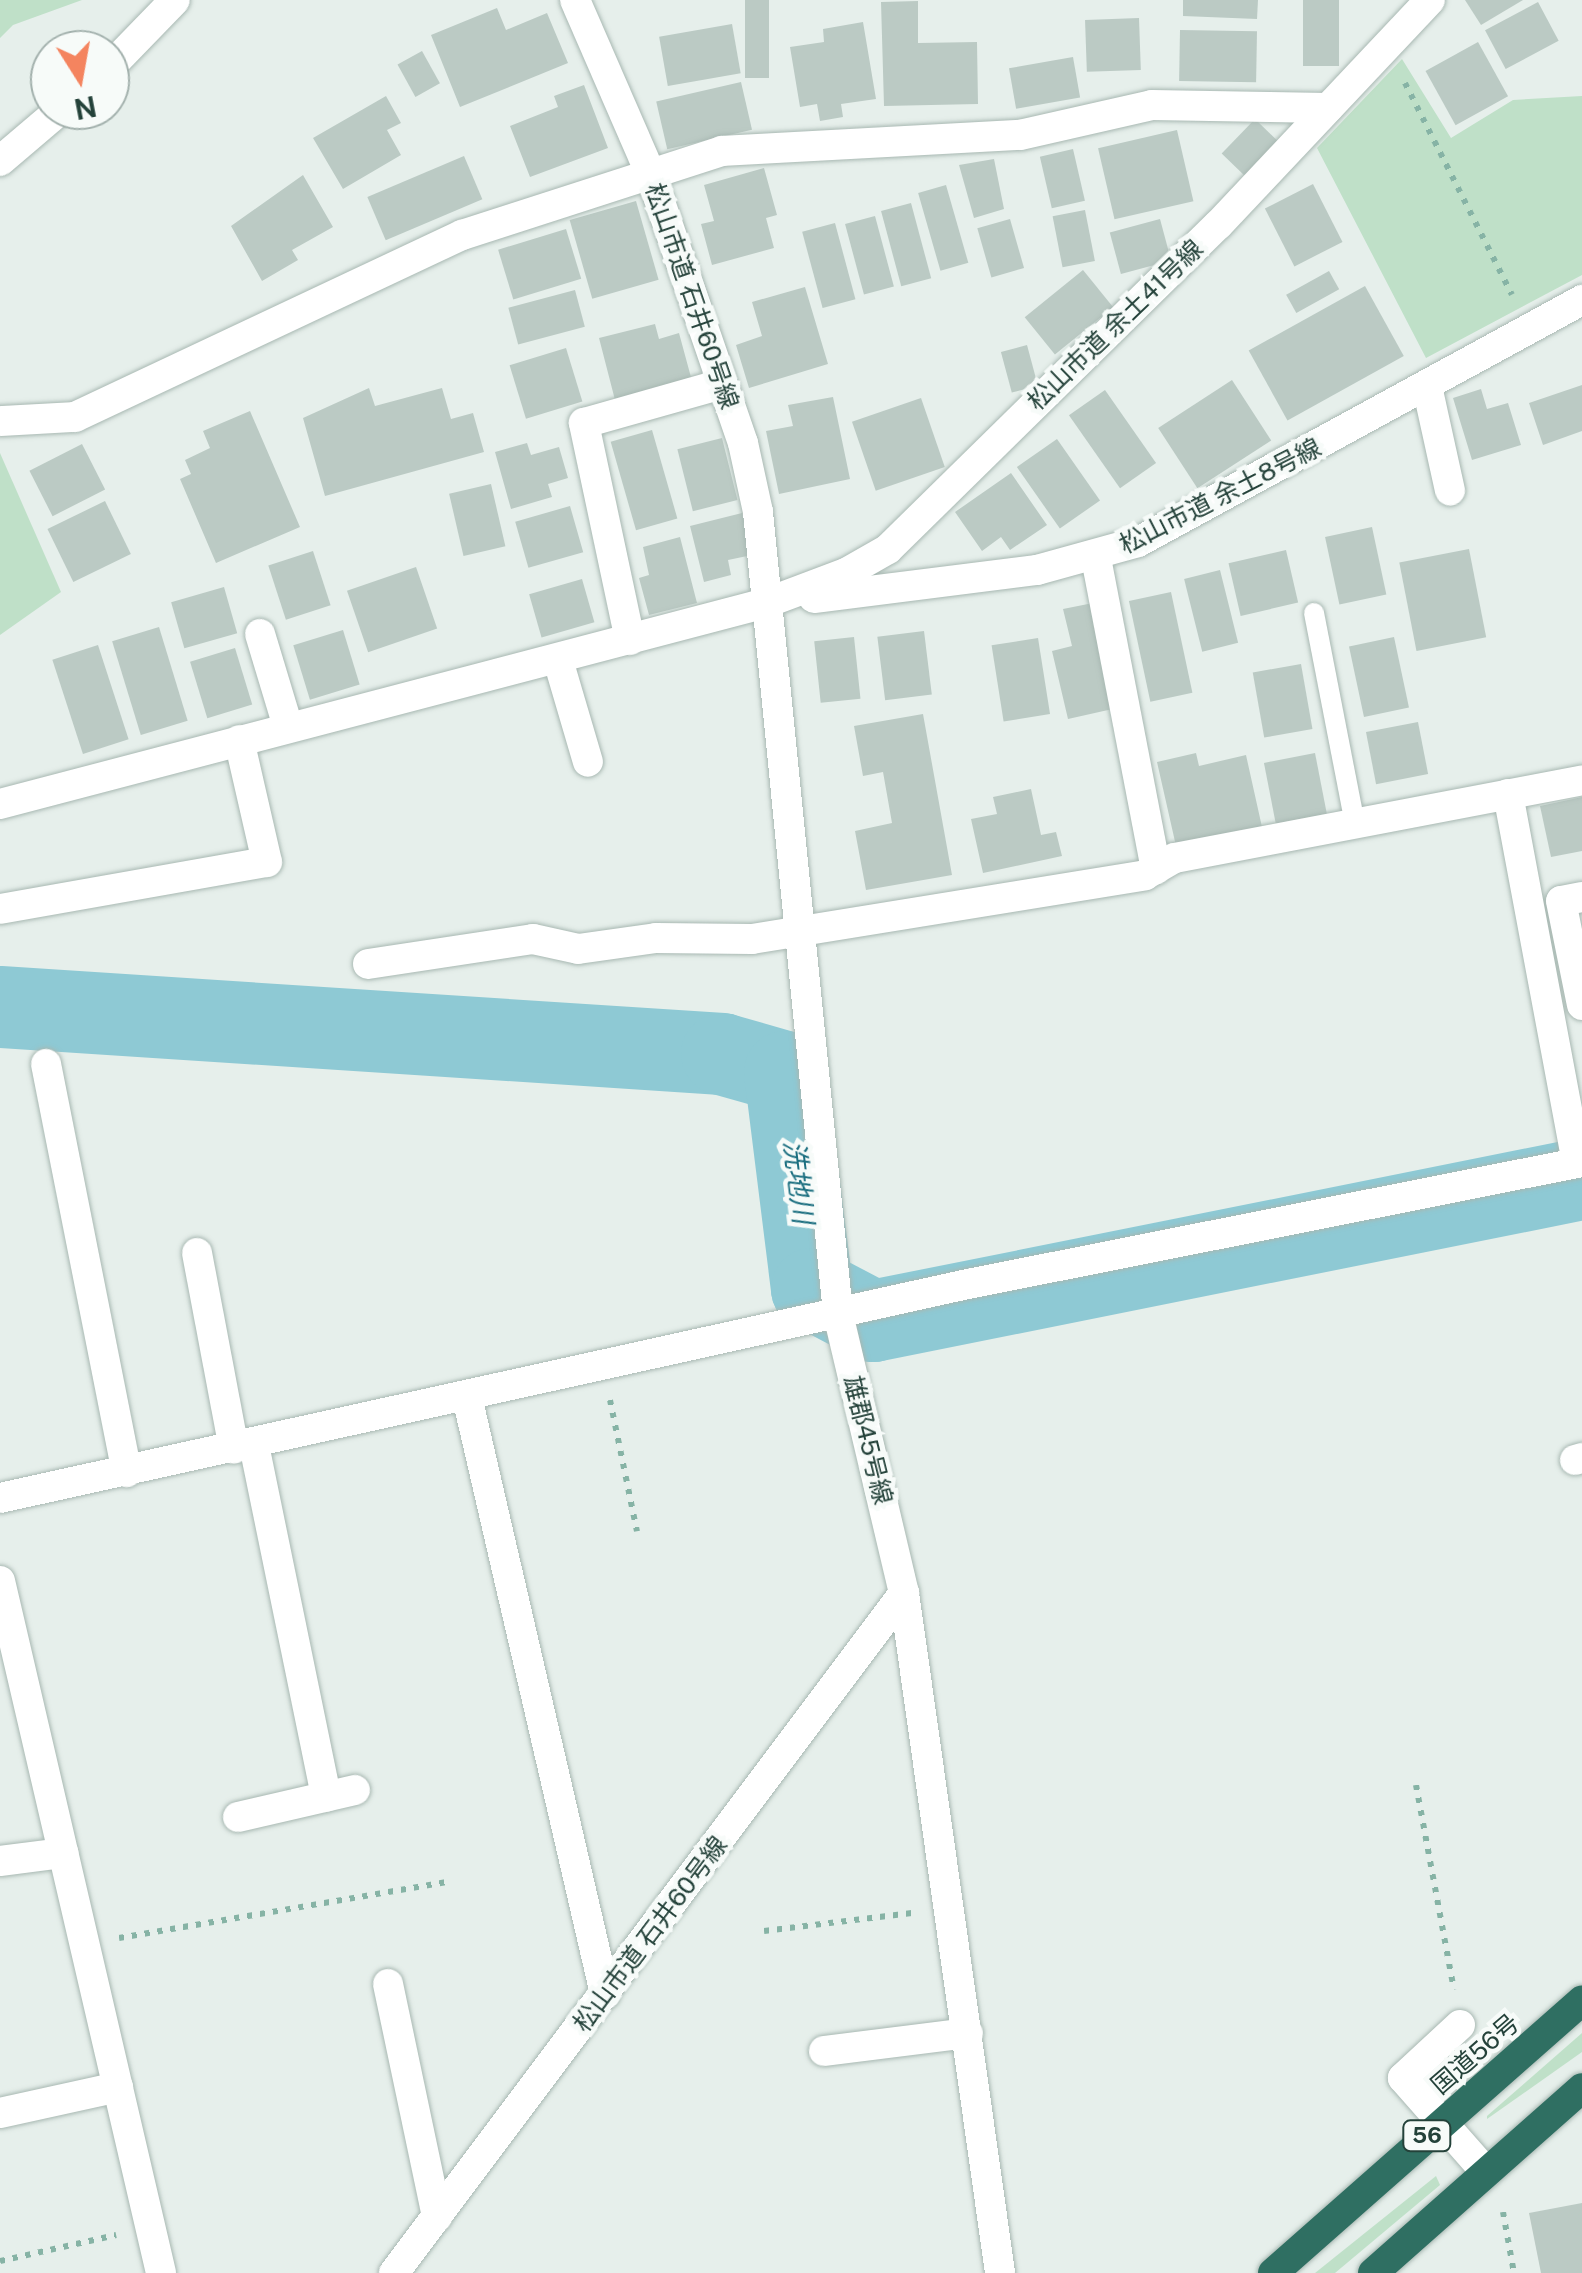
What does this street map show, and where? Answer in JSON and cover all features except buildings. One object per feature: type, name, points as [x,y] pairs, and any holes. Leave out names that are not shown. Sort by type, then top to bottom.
[{"type":"highway","name":"国道56号","points":[[1273,2273],[1582,2001]]},
{"type":"highway","name":"56","points":[[1372,2273],[1582,2088]]},
{"type":"street","points":[[130,47],[176,0]]},
{"type":"street","name":"松山市道 石井60号線","points":[[575,0],[649,170],[722,384],[758,512],[766,604]]},
{"type":"street","name":"松山市道 余土41号線","points":[[766,604],[888,549],[1328,108],[1430,0]]},
{"type":"street","points":[[0,422],[74,418],[462,234],[649,170],[758,147],[1020,136],[1152,105],[1328,108]]},
{"type":"street","points":[[0,161],[36,130]]},
{"type":"street","name":"松山市道 余土8号線","points":[[766,604],[1096,558],[1138,542],[1582,300]]},
{"type":"street","points":[[630,640],[584,423],[722,384]]},
{"type":"street","points":[[1427,386],[1450,491]]},
{"type":"street","points":[[1096,558],[1156,869]]},
{"type":"street","points":[[0,804],[766,604]]},
{"type":"street","name":"雄郡45号線","points":[[766,604],[796,932],[838,1314],[904,1593],[1000,2273]]},
{"type":"street","points":[[260,634],[288,727]]},
{"type":"street","points":[[558,660],[588,762]]},
{"type":"street","points":[[0,909],[266,862],[239,740]]},
{"type":"street","points":[[368,964],[533,939],[578,949],[796,932],[1156,869],[1175,858],[1582,780]]},
{"type":"street","points":[[0,1498],[244,1448],[838,1314],[1579,1163],[1508,794]]},
{"type":"street","points":[[1582,898],[1562,902],[1582,1005]]},
{"type":"street","points":[[46,1064],[127,1472]]},
{"type":"street","points":[[197,1253],[244,1448],[340,1794],[238,1817]]},
{"type":"street","points":[[467,1397],[605,1994]]},
{"type":"street","points":[[0,1581],[161,2273]]},
{"type":"street","name":"松山市道 石井60号線","points":[[394,2273],[904,1593]]},
{"type":"street","points":[[0,1861],[62,1854]]},
{"type":"street","points":[[388,1984],[437,2217]]},
{"type":"street","points":[[1460,2025],[1403,2078],[1486,2172]]},
{"type":"street","points":[[824,2051],[968,2034]]},
{"type":"street","points":[[0,2114],[118,2087]]},
{"type":"lane","points":[[1314,613],[1355,824]]},
{"type":"path","points":[[1386,46],[1529,329]]},
{"type":"path","points":[[603,1364],[636,1530]]},
{"type":"path","points":[[1416,1784],[1460,2025]]},
{"type":"path","points":[[84,1944],[448,1882]]},
{"type":"path","points":[[764,1931],[949,1909]]},
{"type":"path","points":[[1503,2212],[1514,2273]]},
{"type":"path","points":[[0,2261],[151,2227]]},
{"type":"green space","points":[[0,0],[82,0],[13,25],[0,38]]},
{"type":"green space","points":[[1402,59],[1451,138],[1513,100],[1582,96],[1582,275],[1426,358],[1317,148]]},
{"type":"green space","points":[[0,453],[61,592],[0,635]]},
{"type":"green space","points":[[1582,2033],[1582,2052],[1487,2119],[1487,2116]]},
{"type":"green space","points":[[1436,2176],[1440,2185],[1335,2273],[1315,2273]]},
{"type":"waterway","name":"洗地川","points":[[0,1007],[722,1054],[785,1072],[812,1289],[873,1321],[1582,1179]]}]
